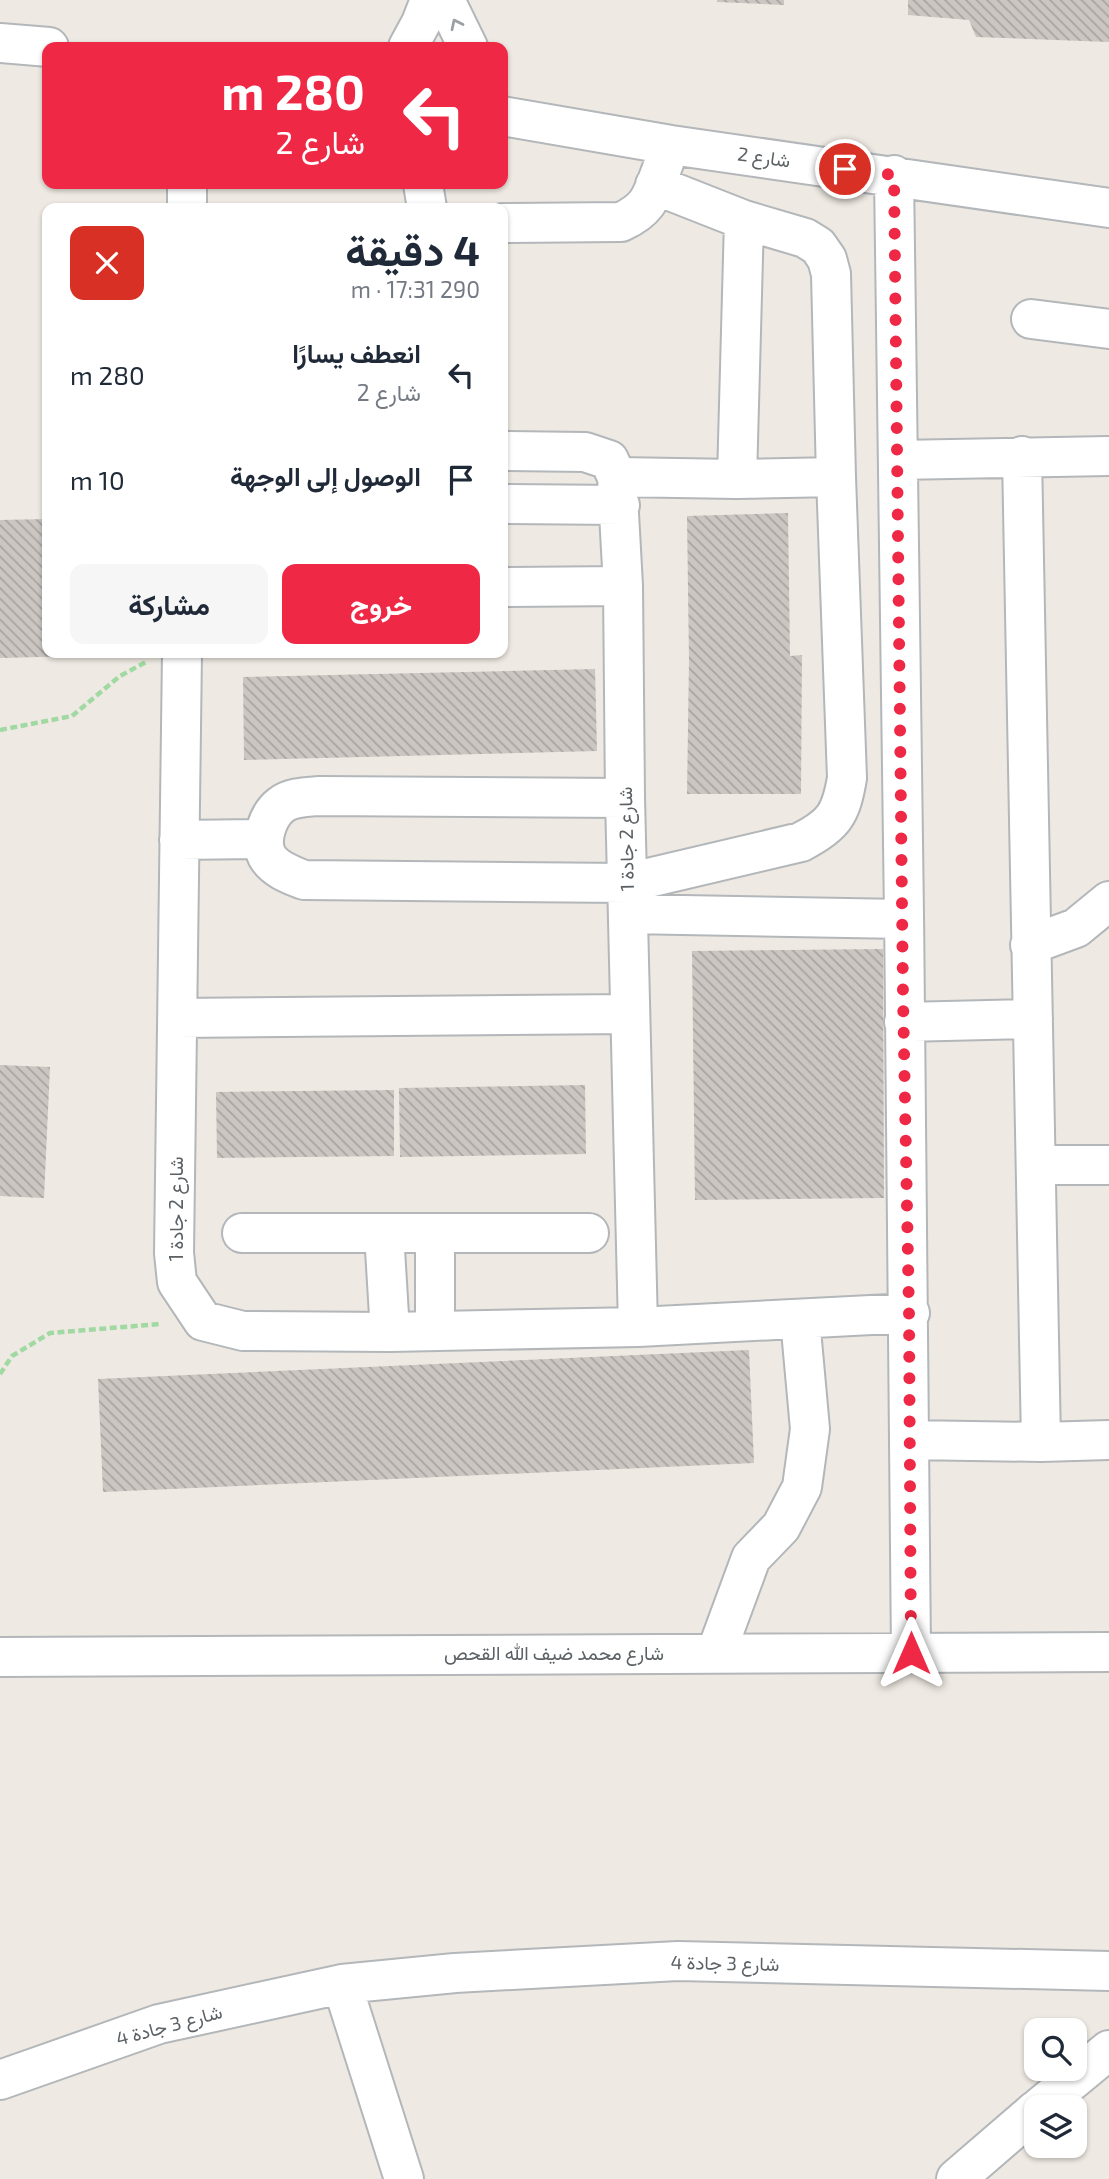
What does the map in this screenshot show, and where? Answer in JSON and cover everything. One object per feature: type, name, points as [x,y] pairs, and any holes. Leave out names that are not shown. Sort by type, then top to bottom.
[{"type":"street","points":[[411,42],[430,0]]},
{"type":"street","points":[[445,0],[466,42]]},
{"type":"street","points":[[0,43],[42,46]]},
{"type":"street","name":"شارع 2","points":[[508,114],[671,145],[1109,208]]},
{"type":"street","points":[[508,223],[621,222],[638,214],[649,200],[671,145]]},
{"type":"street","points":[[894,175],[911,1653]]},
{"type":"street","points":[[628,899],[801,842],[822,832],[843,801],[847,778],[835,477],[831,274],[827,259],[818,246],[805,238],[744,220],[655,185]]},
{"type":"street","points":[[737,479],[744,220]]},
{"type":"street","points":[[1031,320],[1109,330]]},
{"type":"street","points":[[508,451],[585,452],[609,460],[619,491]]},
{"type":"street","points":[[1022,456],[1041,1442]]},
{"type":"street","points":[[898,460],[1109,456]]},
{"type":"street","points":[[508,503],[737,479],[835,477]]},
{"type":"street","name":"شارع 2 جادة 1","points":[[619,491],[638,1327]]},
{"type":"street","points":[[508,587],[623,586]]},
{"type":"street","name":"شارع 2 جادة 1","points":[[167,658],[180,840],[174,1253],[177,1282],[203,1321]]},
{"type":"street","points":[[845,721],[901,719]]},
{"type":"street","points":[[625,799],[298,798],[281,805],[268,822],[264,839],[267,856],[283,871],[304,880],[903,919]]},
{"type":"street","points":[[180,840],[264,839]]},
{"type":"street","points":[[1030,945],[1076,928],[1109,901]]},
{"type":"street","points":[[177,1017],[630,1014]]},
{"type":"street","points":[[904,1022],[1033,1019]]},
{"type":"street","points":[[1037,1165],[1109,1165]]},
{"type":"street","points":[[242,1233],[589,1233]]},
{"type":"street","points":[[384,1233],[390,1332]]},
{"type":"street","points":[[435,1233],[435,1329]]},
{"type":"street","points":[[203,1321],[243,1331],[390,1332],[638,1327],[909,1313]]},
{"type":"street","points":[[716,1653],[751,1558],[781,1527],[802,1487],[810,1429],[800,1318]]},
{"type":"street","points":[[909,1440],[1109,1440]]},
{"type":"street","name":"شارع محمد ضيف الله القحص","points":[[0,1657],[1109,1652]]},
{"type":"street","name":"شارع 3 جادة 4","points":[[0,2080],[159,2024],[342,1984],[455,1973],[678,1961],[1109,1971]]},
{"type":"street","points":[[342,1984],[404,2179]]},
{"type":"street","points":[[1055,2095],[1109,2050]]},
{"type":"street","points":[[956,2179],[1024,2121]]},
{"type":"path","points":[[0,730],[72,716],[120,676],[162,658]]},
{"type":"path","points":[[0,1374],[12,1356],[50,1333],[203,1321]]},
{"type":"building","points":[[784,0],[784,5],[717,2]]},
{"type":"building","points":[[908,0],[1109,0],[1109,42],[976,37],[969,20],[908,15]]},
{"type":"building","points":[[788,513],[790,656],[802,655],[801,794],[687,794],[687,516]]},
{"type":"building","points":[[42,519],[42,657],[0,658],[0,520]]},
{"type":"building","points":[[595,669],[597,751],[244,760],[243,677]]},
{"type":"building","points":[[883,949],[884,1198],[695,1200],[692,951]]},
{"type":"building","points":[[0,1065],[50,1067],[44,1198],[0,1196]]},
{"type":"building","points":[[585,1085],[586,1154],[400,1157],[399,1088]]},
{"type":"building","points":[[394,1090],[394,1156],[217,1158],[216,1092]]},
{"type":"building","points":[[749,1350],[754,1463],[103,1492],[98,1379]]},
{"type":"route","points":[[845,169],[894,175],[911,1653]]}]
